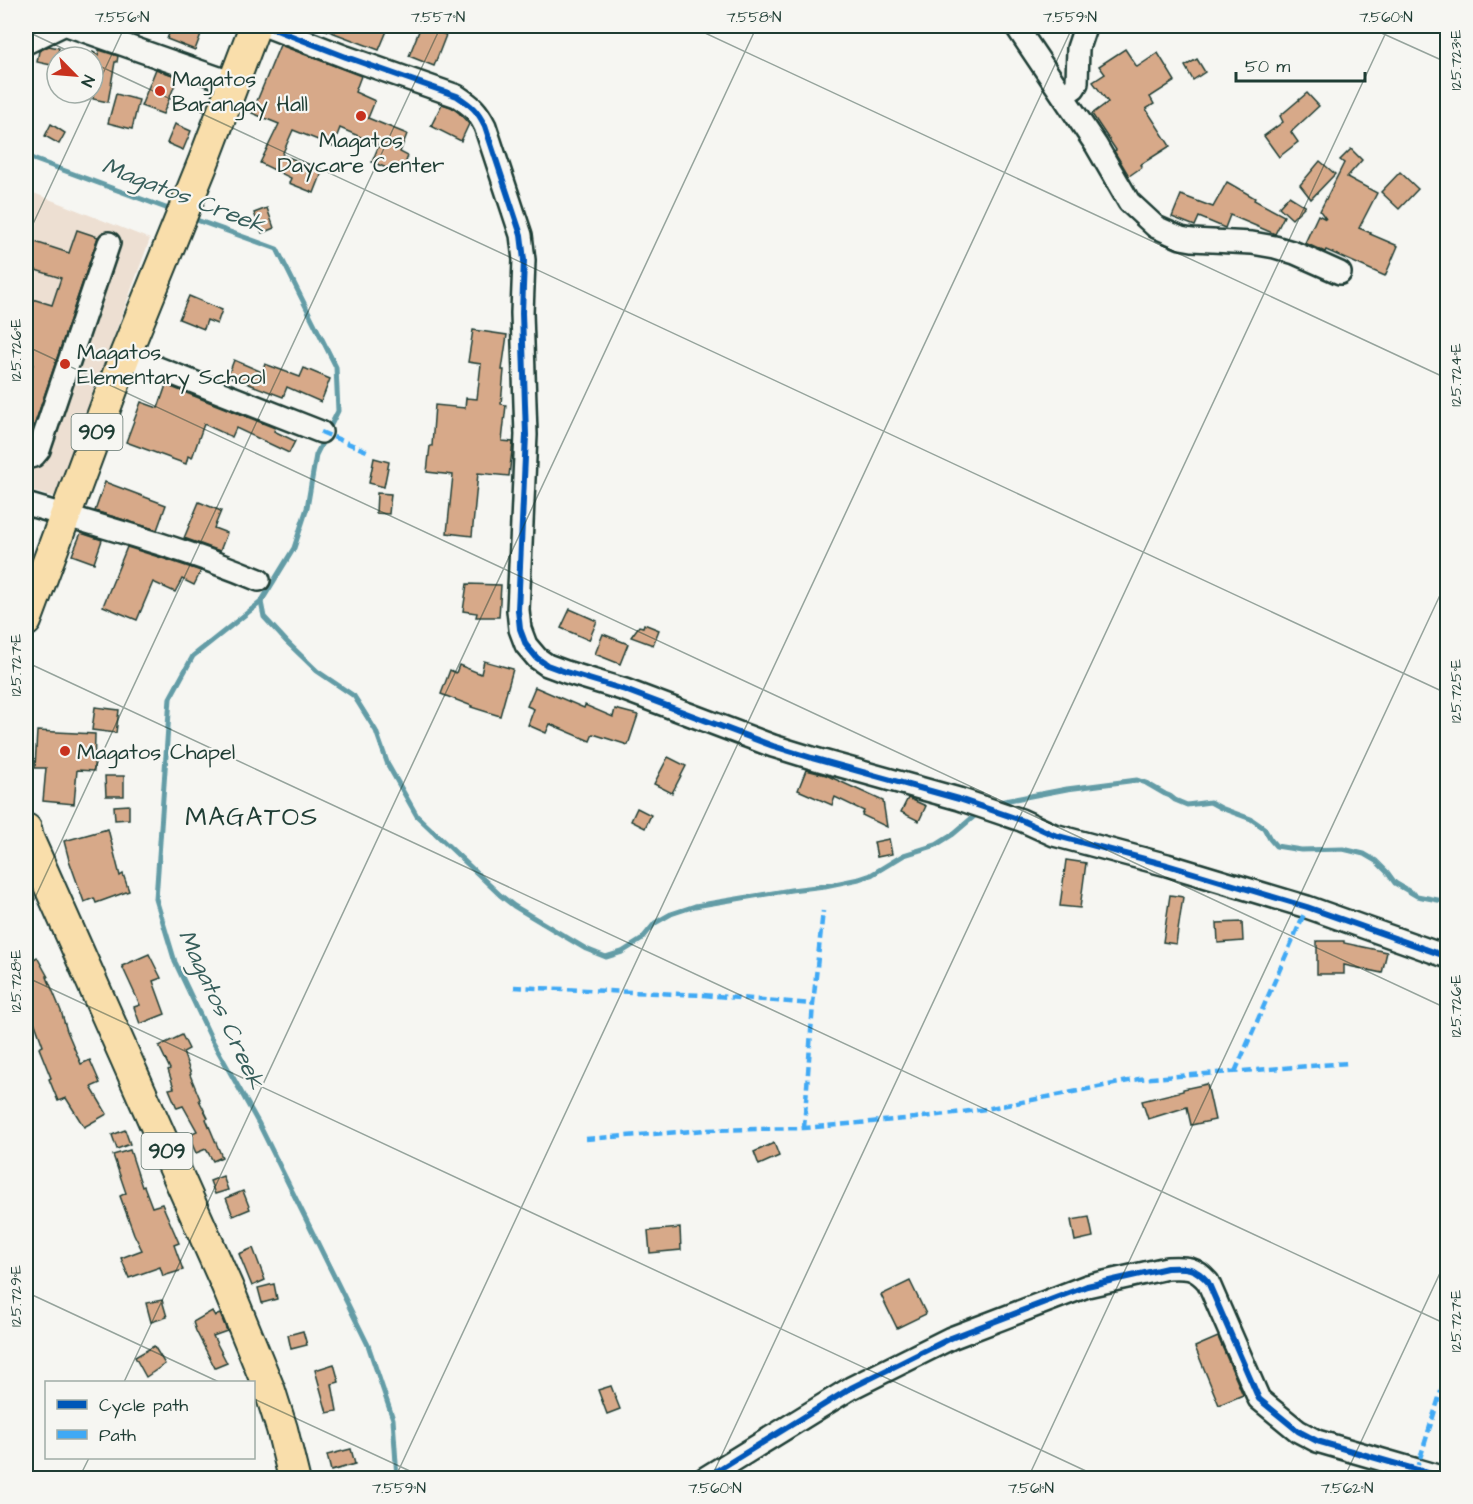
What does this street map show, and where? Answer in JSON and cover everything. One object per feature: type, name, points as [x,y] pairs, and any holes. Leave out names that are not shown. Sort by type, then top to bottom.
[{"type":"highway","name":"909","points":[[26,621],[126,355],[255,26]]},
{"type":"highway","name":"909","points":[[26,835],[227,1286],[270,1391],[294,1479]]},
{"type":"street","points":[[26,43],[61,26]]},
{"type":"street","points":[[70,26],[233,83]]},
{"type":"street","points":[[266,26],[457,96],[478,112],[485,126],[521,236],[524,260],[522,313],[526,435],[518,610],[520,629],[526,645],[537,658],[547,665],[634,693],[773,746],[959,799],[1021,820],[1054,835],[1167,865],[1296,904],[1448,957]]},
{"type":"street","points":[[1016,26],[1064,95],[1129,202],[1156,227],[1181,238],[1192,240],[1252,243],[1275,248],[1295,253],[1340,273]]},
{"type":"street","points":[[1064,95],[1077,83],[1078,48],[1084,30]]},
{"type":"street","points":[[26,458],[34,456],[39,450],[109,243]]},
{"type":"street","points":[[126,355],[321,432]]},
{"type":"street","points":[[26,504],[160,544],[221,564],[259,580]]},
{"type":"street","points":[[705,1479],[851,1388],[951,1338],[1087,1286],[1178,1267],[1190,1268],[1199,1272],[1208,1282],[1259,1399],[1280,1417],[1298,1431],[1317,1441],[1445,1479]]},
{"type":"shaded area","name":"Magatos Elementary School","points":[[26,190],[150,239],[55,497],[26,490]]},
{"type":"building","points":[[172,26],[204,26],[195,50],[167,39]]},
{"type":"building","points":[[318,26],[389,26],[379,50]]},
{"type":"building","points":[[421,26],[446,35],[434,66],[409,56]]},
{"type":"building","points":[[280,45],[361,76],[355,92],[375,101],[368,118],[407,134],[400,152],[408,156],[401,174],[372,162],[379,145],[340,128],[333,146],[293,130],[282,155],[323,170],[314,193],[289,183],[291,178],[260,163],[279,124],[252,113]]},
{"type":"building","points":[[45,48],[45,64],[37,62],[39,51]]},
{"type":"building","points":[[1125,49],[1137,67],[1158,53],[1175,81],[1150,97],[1154,104],[1146,109],[1170,146],[1140,165],[1142,167],[1129,176],[1114,151],[1116,150],[1092,114],[1108,102],[1093,82],[1105,74],[1099,66]]},
{"type":"building","points":[[105,52],[118,56],[108,102],[105,101]]},
{"type":"building","points":[[1197,59],[1205,72],[1193,80],[1185,66]]},
{"type":"building","name":"Magatos Barangay Hall","points":[[156,69],[178,77],[163,114],[141,106]]},
{"type":"building","points":[[1307,93],[1319,106],[1291,132],[1298,142],[1279,157],[1264,136],[1283,122],[1280,116]]},
{"type":"building","points":[[116,94],[139,100],[132,129],[108,123]]},
{"type":"building","points":[[442,104],[451,107],[469,124],[461,141],[431,126]]},
{"type":"building","points":[[51,124],[65,133],[59,144],[45,136]]},
{"type":"building","points":[[175,124],[191,131],[183,150],[167,143]]},
{"type":"building","points":[[1351,149],[1362,160],[1347,177],[1377,193],[1359,228],[1398,246],[1385,276],[1305,243],[1318,215],[1326,219],[1320,211],[1344,163],[1340,160]]},
{"type":"building","points":[[1320,161],[1335,174],[1311,199],[1300,185]]},
{"type":"building","points":[[1400,172],[1418,189],[1399,209],[1381,192]]},
{"type":"building","points":[[1227,182],[1284,216],[1275,234],[1230,215],[1225,228],[1199,217],[1195,226],[1172,217],[1181,195],[1213,207]]},
{"type":"building","points":[[1289,196],[1305,206],[1292,219],[1279,207]]},
{"type":"building","points":[[267,208],[274,228],[262,233],[254,213]]},
{"type":"building","points":[[77,230],[98,237],[26,445],[26,387],[33,364],[26,363],[26,297],[52,305],[61,278],[26,267],[26,239],[69,253]]},
{"type":"building","points":[[189,296],[222,310],[217,324],[207,320],[204,329],[179,319]]},
{"type":"building","points":[[473,330],[507,335],[502,370],[504,370],[501,404],[506,405],[502,441],[513,442],[509,476],[478,473],[472,536],[447,533],[453,475],[427,472],[430,446],[432,446],[435,405],[465,408],[466,398],[477,399],[481,364],[468,362]]},
{"type":"building","points":[[234,360],[262,372],[265,364],[300,377],[304,368],[330,379],[321,402],[287,387],[283,397],[228,376]]},
{"type":"building","points":[[166,385],[275,428],[274,431],[295,441],[289,453],[236,428],[232,437],[204,424],[192,458],[188,456],[186,464],[126,442],[141,402],[158,408]]},
{"type":"building","points":[[374,458],[389,462],[384,487],[369,483]]},
{"type":"building","points":[[105,482],[166,505],[157,530],[95,511]]},
{"type":"building","points":[[377,493],[391,494],[389,514],[376,513]]},
{"type":"building","points":[[199,502],[221,511],[214,528],[227,533],[220,551],[184,538]]},
{"type":"building","points":[[81,533],[102,540],[94,563],[72,555]]},
{"type":"building","points":[[127,547],[201,571],[194,585],[182,579],[175,592],[153,582],[137,620],[103,606]]},
{"type":"building","points":[[467,584],[501,585],[499,617],[476,617],[477,613],[463,611]]},
{"type":"building","points":[[570,609],[597,621],[589,640],[561,628]]},
{"type":"building","points":[[644,624],[659,630],[653,645],[631,637],[639,626],[643,627]]},
{"type":"building","points":[[603,634],[628,644],[620,664],[595,654]]},
{"type":"building","points":[[484,661],[513,669],[500,716],[441,694],[450,670],[456,673],[459,665],[481,674]]},
{"type":"building","points":[[535,687],[584,708],[585,705],[613,717],[615,709],[638,715],[628,745],[593,734],[590,741],[550,724],[546,733],[528,725],[534,709],[527,706]]},
{"type":"building","points":[[95,707],[119,710],[116,733],[92,730]]},
{"type":"building","name":"Magatos Chapel","points":[[37,731],[95,734],[94,771],[77,770],[74,804],[43,801],[46,768],[35,768]]},
{"type":"building","points":[[668,757],[686,766],[672,793],[654,784]]},
{"type":"building","points":[[806,770],[826,775],[883,801],[887,827],[862,815],[864,811],[835,797],[832,805],[798,790]]},
{"type":"building","points":[[105,776],[124,776],[124,796],[106,796]]},
{"type":"building","points":[[908,798],[926,806],[919,821],[901,812]]},
{"type":"building","points":[[129,805],[129,819],[115,820],[114,806]]},
{"type":"building","points":[[637,808],[651,815],[645,828],[631,821]]},
{"type":"building","points":[[108,829],[120,876],[123,874],[129,891],[96,903],[94,898],[84,902],[64,841]]},
{"type":"building","points":[[889,839],[892,854],[877,857],[874,842]]},
{"type":"building","points":[[1066,860],[1086,863],[1080,908],[1060,906]]},
{"type":"building","points":[[1170,895],[1183,897],[1176,944],[1163,942]]},
{"type":"building","points":[[1242,922],[1243,941],[1218,943],[1217,923]]},
{"type":"building","points":[[1317,941],[1344,941],[1344,943],[1387,952],[1382,973],[1344,965],[1344,974],[1317,974]]},
{"type":"building","points":[[149,954],[161,978],[153,981],[165,1014],[140,1024],[134,1007],[140,1005],[122,966]]},
{"type":"building","points":[[37,957],[48,977],[81,1064],[90,1060],[100,1083],[91,1087],[107,1114],[84,1127],[66,1098],[58,1101],[39,1048],[43,1046],[26,999],[26,992],[36,986],[26,964]]},
{"type":"building","points":[[182,1035],[189,1049],[183,1052],[190,1075],[222,1157],[213,1161],[206,1149],[196,1153],[188,1135],[197,1131],[183,1106],[177,1108],[169,1089],[174,1088],[168,1070],[170,1069],[159,1046]]},
{"type":"building","points":[[1207,1084],[1215,1120],[1191,1125],[1187,1107],[1148,1119],[1142,1101]]},
{"type":"building","points":[[125,1130],[130,1144],[117,1149],[112,1135]]},
{"type":"building","points":[[774,1143],[779,1156],[759,1165],[754,1152]]},
{"type":"building","points":[[130,1150],[142,1187],[144,1186],[152,1207],[162,1204],[179,1243],[174,1245],[183,1270],[163,1276],[160,1267],[129,1278],[121,1258],[142,1250],[120,1196],[126,1193],[113,1155]]},
{"type":"building","points":[[223,1176],[228,1190],[215,1194],[210,1181]]},
{"type":"building","points":[[243,1191],[250,1209],[233,1216],[226,1198]]},
{"type":"building","points":[[1089,1217],[1093,1237],[1075,1241],[1071,1220]]},
{"type":"building","points":[[680,1228],[681,1250],[650,1253],[648,1231]]},
{"type":"building","points":[[253,1248],[265,1280],[252,1286],[239,1254]]},
{"type":"building","points":[[910,1281],[926,1314],[897,1328],[881,1295]]},
{"type":"building","points":[[274,1284],[277,1299],[262,1303],[258,1288]]},
{"type":"building","points":[[162,1300],[167,1317],[151,1322],[146,1303]]},
{"type":"building","points":[[212,1311],[215,1316],[220,1314],[227,1331],[213,1336],[227,1363],[215,1368],[193,1322]]},
{"type":"building","points":[[303,1331],[307,1345],[291,1349],[288,1335]]},
{"type":"building","points":[[1218,1337],[1243,1395],[1219,1405],[1195,1347]]},
{"type":"building","points":[[154,1346],[165,1364],[146,1377],[135,1357]]},
{"type":"building","points":[[334,1364],[339,1382],[332,1384],[337,1411],[327,1413],[315,1370]]},
{"type":"building","points":[[611,1386],[620,1409],[607,1414],[598,1390]]},
{"type":"building","points":[[351,1449],[355,1464],[331,1471],[327,1455]]},
{"type":"waterway","name":"Magatos Creek","points":[[26,155],[174,211]]},
{"type":"waterway","name":"Magatos Creek","points":[[191,218],[277,249],[336,367],[338,411],[316,455],[307,508],[294,548],[261,602],[193,656],[170,698],[156,899],[175,962],[212,1040],[259,1124],[368,1345],[393,1419],[397,1478]]},
{"type":"waterway","points":[[261,602],[264,617],[287,642],[317,671],[354,696],[376,731],[388,765],[417,816],[514,906],[586,949],[606,957],[622,952],[641,940],[655,923],[671,914],[695,906],[825,886],[871,875],[904,855],[936,845],[978,813]]},
{"type":"waterway","points":[[999,802],[1067,789],[1137,780],[1187,805],[1210,802],[1251,819],[1264,828],[1276,846],[1301,850],[1343,849],[1364,854],[1376,861],[1395,883],[1417,896],[1448,902]]},
{"type":"marked path","points":[[321,432],[369,452]]},
{"type":"marked path","points":[[1235,1072],[1307,907]]},
{"type":"marked path","points":[[804,1128],[813,1004],[823,911]]},
{"type":"marked path","points":[[514,987],[703,995],[813,1004]]},
{"type":"marked path","points":[[586,1139],[706,1130],[804,1128],[915,1118],[986,1109],[1139,1079],[1348,1063]]},
{"type":"marked path","points":[[1416,1471],[1448,1369]]},
{"type":"cycle path","points":[[266,26],[457,96],[474,109],[485,126],[521,235],[524,260],[522,313],[526,435],[518,610],[520,629],[526,645],[537,658],[547,665],[625,690],[773,746],[959,799],[1021,820],[1054,835],[1167,865],[1307,907],[1448,957]]},
{"type":"cycle path","points":[[705,1478],[851,1388],[951,1338],[1087,1286],[1167,1268],[1190,1269],[1199,1273],[1208,1282],[1259,1399],[1298,1431],[1317,1441],[1445,1478]]},
{"type":"place","name":"Magatos Barangay Hall","points":[[160,91]]},
{"type":"place","name":"Magatos Daycare Center","points":[[361,116]]},
{"type":"place","name":"Magatos Elementary School","points":[[65,364]]},
{"type":"place","name":"Magatos Chapel","points":[[65,751]]},
{"type":"district","name":"MAGATOS","points":[[252,816]]}]
